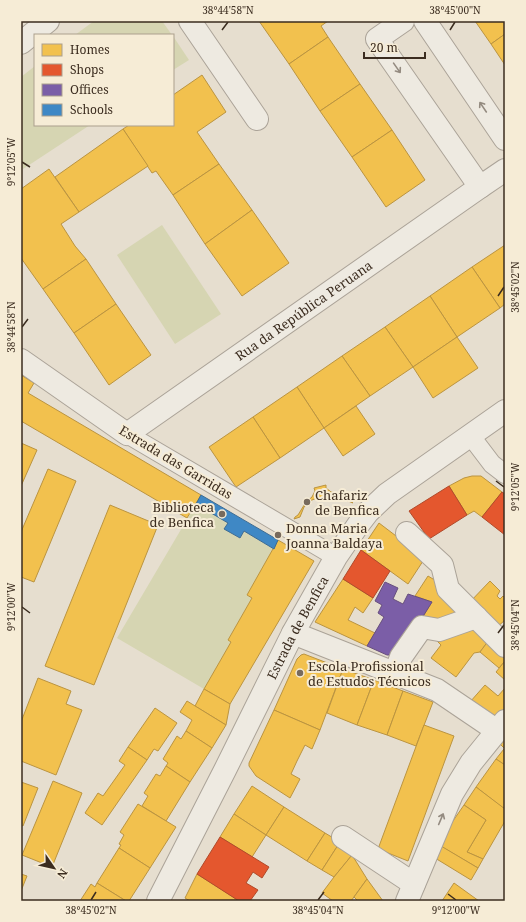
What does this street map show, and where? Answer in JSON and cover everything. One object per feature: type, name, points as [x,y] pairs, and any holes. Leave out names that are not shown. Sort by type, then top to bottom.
[{"type":"street","points":[[21,43],[48,21]]},
{"type":"street","points":[[190,21],[257,119]]},
{"type":"street","points":[[403,21],[377,39],[480,188]]},
{"type":"street","points":[[425,21],[505,139]]},
{"type":"street","name":"Rua da República Peruana","points":[[127,434],[505,170]]},
{"type":"street","name":"Estrada das Garridas","points":[[21,360],[127,434],[336,557]]},
{"type":"street","name":"Estrada de Benfica","points":[[158,901],[293,634],[336,557],[358,524],[379,500],[401,483],[505,411]]},
{"type":"street","points":[[470,435],[498,469]]},
{"type":"street","points":[[407,533],[442,565],[448,589],[505,646]]},
{"type":"street","points":[[395,673],[401,657],[422,627],[439,630],[476,617]]},
{"type":"street","points":[[293,634],[437,690],[501,726],[471,763],[452,794],[410,892],[343,837]]},
{"type":"green space","points":[[94,21],[162,21],[171,34],[76,34]]},
{"type":"green space","points":[[174,38],[189,60],[174,69]]},
{"type":"green space","points":[[34,67],[34,126],[88,126],[23,169],[21,165],[21,77]]},
{"type":"green space","points":[[162,225],[221,314],[175,344],[117,255]]},
{"type":"green space","points":[[196,504],[228,523],[225,529],[240,538],[244,531],[274,549],[247,595],[252,598],[228,640],[231,642],[204,689],[117,638]]},
{"type":"building: Homes","points":[[259,21],[328,21],[321,26],[328,37],[289,64]]},
{"type":"building: Homes","points":[[475,21],[505,21],[505,34],[491,44]]},
{"type":"building: Homes","points":[[505,34],[505,65],[491,44]]},
{"type":"building: Homes","points":[[328,37],[360,84],[320,111],[289,64]]},
{"type":"building: Homes","points":[[202,75],[226,112],[197,132],[219,164],[173,195],[156,171],[152,173],[123,129],[128,126],[174,126],[174,94]]},
{"type":"building: Homes","points":[[360,84],[392,130],[352,157],[320,111]]},
{"type":"building: Homes","points":[[123,129],[148,166],[79,212],[55,177]]},
{"type":"building: Homes","points":[[392,130],[425,180],[386,207],[352,157]]},
{"type":"building: Homes","points":[[219,164],[252,210],[205,244],[173,195]]},
{"type":"building: Homes","points":[[49,169],[79,212],[61,224],[75,246],[86,259],[43,289],[21,258],[21,189]]},
{"type":"building: Homes","points":[[252,210],[289,263],[242,296],[205,244]]},
{"type":"building: Homes","points":[[505,245],[505,304],[500,308],[472,267]]},
{"type":"building: Homes","points":[[86,259],[116,304],[74,333],[43,289]]},
{"type":"building: Homes","points":[[472,267],[500,308],[457,337],[430,296]]},
{"type":"building: Homes","points":[[430,296],[457,337],[413,367],[385,327]]},
{"type":"building: Homes","points":[[116,304],[151,355],[109,385],[74,333]]},
{"type":"building: Homes","points":[[385,327],[413,367],[370,396],[342,356]]},
{"type":"building: Homes","points":[[457,337],[478,368],[433,398],[413,367]]},
{"type":"building: Homes","points":[[342,356],[370,396],[324,428],[297,387]]},
{"type":"building: Homes","points":[[21,375],[34,383],[28,393],[201,495],[187,518],[21,421]]},
{"type":"building: Homes","points":[[297,387],[324,428],[280,458],[253,417]]},
{"type":"building: Homes","points":[[356,406],[375,434],[343,456],[324,428]]},
{"type":"building: Homes","points":[[253,417],[280,458],[236,487],[209,447]]},
{"type":"building: Homes","points":[[21,443],[37,450],[21,486]]},
{"type":"building: Homes","points":[[48,469],[76,481],[34,582],[21,577],[21,532]]},
{"type":"building: Homes","points":[[481,476],[502,492],[482,517],[474,511],[467,515],[449,486],[464,478]]},
{"type":"building: Homes","name":"Chafariz de Benfica","points":[[326,485],[326,488],[331,492],[341,494],[353,503],[338,497],[327,495],[328,498],[317,500],[317,498],[312,500],[304,507],[300,517],[294,519],[306,502],[312,497],[315,491],[314,488]]},
{"type":"building: Homes","points":[[110,505],[158,525],[94,685],[45,666]]},
{"type":"building: Homes","points":[[379,523],[425,558],[408,584],[361,550]]},
{"type":"building: Homes","points":[[278,540],[314,561],[230,704],[204,689],[231,642],[228,640],[252,598],[247,595]]},
{"type":"building: Homes","points":[[428,576],[438,582],[438,593],[470,616],[442,628],[422,618],[432,602],[415,596]]},
{"type":"building: Homes","points":[[343,579],[373,598],[363,613],[355,607],[348,620],[375,633],[367,646],[315,622]]},
{"type":"building: Homes","points":[[490,581],[500,591],[497,596],[500,599],[503,596],[505,598],[505,620],[495,629],[468,604]]},
{"type":"building: Homes","points":[[469,625],[489,640],[480,652],[474,653],[456,677],[431,658],[441,645],[431,635]]},
{"type":"building: Homes","points":[[489,640],[505,655],[505,661],[499,668],[480,652]]},
{"type":"building: Homes","points":[[304,654],[343,669],[320,730],[274,710],[297,659]]},
{"type":"building: Homes","points":[[505,661],[505,680],[496,672]]},
{"type":"building: Homes","points":[[343,669],[374,680],[357,725],[327,713]]},
{"type":"building: Homes","points":[[38,678],[71,691],[66,704],[82,710],[56,775],[21,761],[21,722]]},
{"type":"building: Homes","points":[[374,680],[403,691],[387,735],[357,725]]},
{"type":"building: Homes","points":[[485,685],[498,696],[505,688],[505,715],[499,721],[470,702]]},
{"type":"building: Homes","points":[[204,689],[230,704],[226,725],[195,706]]},
{"type":"building: Homes","points":[[403,691],[433,702],[416,746],[387,735]]},
{"type":"building: Homes","points":[[187,701],[226,725],[212,748],[186,731],[192,720],[180,712]]},
{"type":"building: Homes","points":[[155,708],[177,723],[158,751],[154,749],[147,760],[128,747]]},
{"type":"building: Homes","points":[[274,710],[320,730],[312,749],[305,745],[291,774],[300,779],[290,798],[256,776],[249,766],[249,763]]},
{"type":"building: Homes","points":[[424,725],[454,736],[408,861],[378,849]]},
{"type":"building: Homes","points":[[186,731],[212,748],[190,782],[166,766],[168,763],[163,759],[177,736],[181,739]]},
{"type":"building: Homes","points":[[505,738],[505,749],[500,744]]},
{"type":"building: Homes","points":[[128,747],[147,760],[102,825],[85,813],[98,793],[103,796],[125,765],[119,761]]},
{"type":"building: Homes","points":[[505,749],[505,765],[496,759]]},
{"type":"building: Homes","points":[[496,759],[505,765],[505,806],[503,808],[476,787]]},
{"type":"building: Homes","points":[[166,766],[190,782],[166,821],[142,806],[148,796],[144,793],[156,774],[160,776]]},
{"type":"building: Homes","points":[[53,781],[82,793],[52,867],[22,855]]},
{"type":"building: Homes","points":[[21,782],[38,788],[23,826],[21,825]]},
{"type":"building: Homes","points":[[252,786],[284,807],[266,835],[234,814]]},
{"type":"building: Homes","points":[[476,787],[505,809],[505,821],[483,859],[467,852],[486,820],[464,805]]},
{"type":"building: Homes","points":[[138,804],[176,827],[150,868],[119,848],[121,845],[119,844],[124,835],[120,832]]},
{"type":"building: Homes","points":[[464,805],[486,820],[467,852],[483,859],[478,868],[437,844]]},
{"type":"building: Homes","points":[[284,807],[325,833],[307,861],[266,835]]},
{"type":"building: Homes","points":[[234,814],[266,835],[252,857],[220,837]]},
{"type":"building: Homes","points":[[325,833],[340,842],[322,870],[307,861]]},
{"type":"building: Homes","points":[[340,842],[352,855],[334,877],[322,870]]},
{"type":"building: Homes","points":[[441,846],[478,868],[471,880],[435,858]]},
{"type":"building: Homes","points":[[119,848],[150,868],[129,901],[126,901],[97,883]]},
{"type":"building: Homes","points":[[352,855],[367,879],[351,901],[333,901],[322,893]]},
{"type":"building: Homes","points":[[21,874],[27,876],[21,891]]},
{"type":"building: Homes","points":[[197,874],[238,900],[190,901],[185,898]]},
{"type":"building: Homes","points":[[367,879],[383,901],[358,901],[354,897]]},
{"type":"building: Homes","points":[[97,883],[126,901],[80,901],[91,884],[95,887]]},
{"type":"building: Homes","points":[[454,883],[479,901],[442,901]]},
{"type":"building: Shops","points":[[449,486],[467,515],[429,539],[409,511]]},
{"type":"building: Shops","points":[[502,492],[505,494],[505,535],[482,517]]},
{"type":"building: Shops","points":[[361,550],[390,571],[373,598],[343,579]]},
{"type":"building: Shops","points":[[220,837],[269,867],[262,878],[253,872],[246,883],[258,890],[250,901],[239,901],[197,874]]},
{"type":"building: Offices","points":[[385,582],[398,588],[393,599],[403,604],[408,594],[432,602],[422,618],[390,655],[367,646],[384,617],[378,613],[382,605],[375,601]]},
{"type":"building: Schools","name":"Biblioteca de Benfica","points":[[201,495],[278,540],[274,549],[244,531],[240,538],[224,529],[228,523],[196,504]]},
{"type":"place","name":"Chafariz de Benfica","points":[[307,502]]},
{"type":"place","name":"Biblioteca de Benfica","points":[[222,514]]},
{"type":"place","name":"Donna Maria Joanna Baldaya","points":[[278,535]]},
{"type":"place","name":"Escola Profissional de Estudos Técnicos","points":[[300,673]]}]
